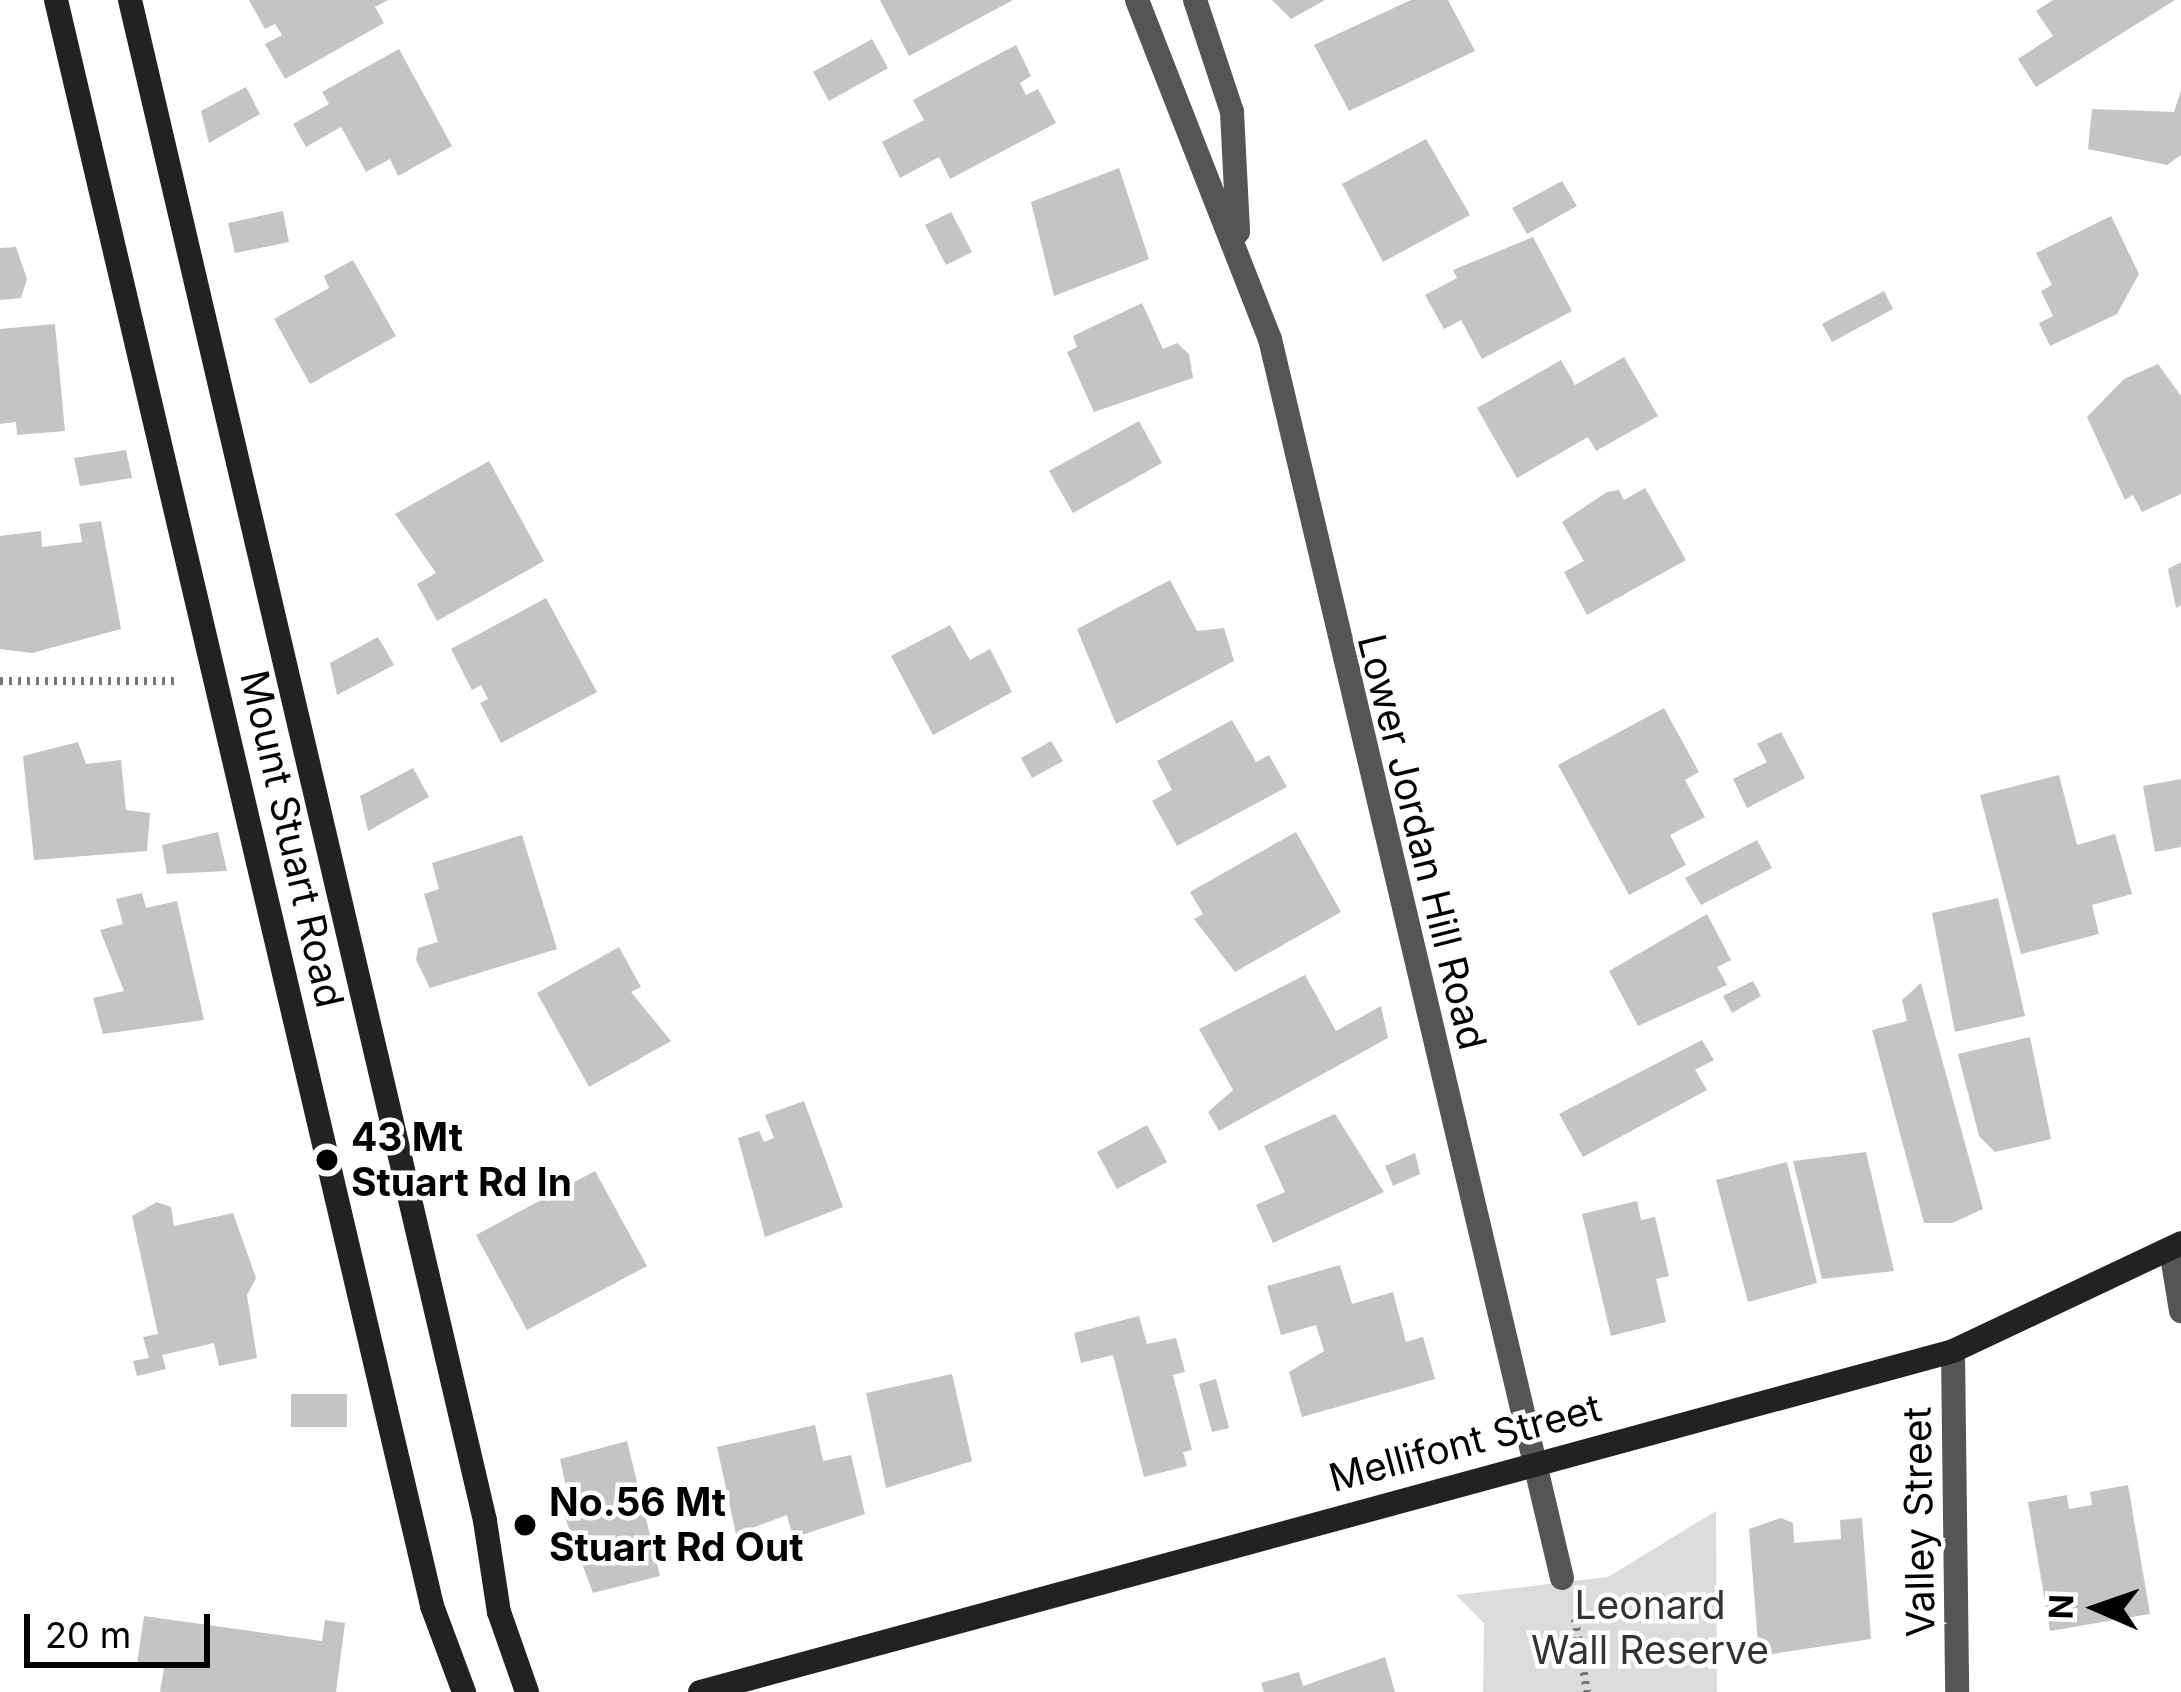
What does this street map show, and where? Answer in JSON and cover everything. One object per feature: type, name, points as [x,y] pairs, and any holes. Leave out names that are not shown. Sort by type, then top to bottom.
[{"type":"street","name":"Mount Stuart Road","points":[[56,0],[432,1606],[464,1692]]},
{"type":"street","name":"Mount Stuart Road","points":[[130,0],[499,1612],[527,1692]]},
{"type":"street","name":"Lower Jordan Hill Road","points":[[1137,0],[1239,243],[1270,339],[1322,585],[1537,1459],[1562,1578]]},
{"type":"street","name":"Lower Jordan Hill Road","points":[[1196,0],[1232,112],[1239,243]]},
{"type":"street","name":"Mellifont Street","points":[[700,1692],[751,1688],[1537,1459],[1953,1351],[2176,1247]]},
{"type":"street","points":[[2176,1247],[2181,1311]]},
{"type":"street","name":"Valley Street","points":[[1953,1351],[1957,1692]]},
{"type":"path","points":[[0,681],[219,682]]},
{"type":"path","points":[[1562,1578],[1590,1666],[1587,1692]]},
{"type":"green space","name":"Leonard Wall Reserve","points":[[1716,1511],[1717,1692],[1483,1692],[1484,1623],[1456,1595],[1608,1577]]},
{"type":"building","points":[[249,0],[388,0],[375,7],[384,23],[285,79],[265,44],[282,35],[275,24],[265,29]]},
{"type":"building","points":[[880,0],[1013,0],[909,56]]},
{"type":"building","points":[[1272,0],[1325,0],[1291,19]]},
{"type":"building","points":[[1411,0],[1448,0],[1475,51],[1349,111],[1314,45]]},
{"type":"building","points":[[2053,0],[2175,0],[2036,87],[2018,59],[2053,36],[2036,11]]},
{"type":"building","points":[[872,39],[888,68],[829,101],[813,72]]},
{"type":"building","points":[[1016,45],[1031,76],[1020,83],[1026,95],[1038,89],[1056,123],[950,179],[939,157],[900,178],[882,142],[924,120],[913,100]]},
{"type":"building","points":[[399,49],[452,146],[398,176],[390,159],[366,172],[341,127],[306,147],[293,124],[329,104],[322,92]]},
{"type":"building","points":[[246,87],[260,114],[209,143],[201,111]]},
{"type":"building","points":[[2181,90],[2181,155],[2167,165],[2088,149],[2092,109],[2174,112]]},
{"type":"building","points":[[1426,139],[1470,215],[1383,262],[1342,184]]},
{"type":"building","points":[[1119,168],[1149,259],[1054,296],[1031,202]]},
{"type":"building","points":[[1562,181],[1577,206],[1527,234],[1512,208]]},
{"type":"building","points":[[283,211],[289,242],[235,253],[228,223]]},
{"type":"building","points":[[951,212],[972,252],[946,265],[925,225]]},
{"type":"building","points":[[2111,216],[2139,274],[2117,314],[2050,346],[2039,323],[2053,316],[2041,291],[2052,285],[2036,253]]},
{"type":"building","points":[[1533,237],[1572,311],[1482,359],[1461,320],[1444,329],[1425,295],[1457,278],[1453,270]]},
{"type":"building","points":[[16,247],[27,279],[21,298],[0,300],[0,248]]},
{"type":"building","points":[[353,260],[396,336],[310,384],[274,319],[329,288],[324,276]]},
{"type":"building","points":[[1884,291],[1893,309],[1832,342],[1822,324]]},
{"type":"building","points":[[1142,303],[1163,349],[1177,343],[1189,354],[1193,378],[1094,412],[1067,352],[1077,347],[1073,336]]},
{"type":"building","points":[[55,324],[65,431],[17,435],[16,422],[0,424],[0,329]]},
{"type":"building","points":[[1624,357],[1658,416],[1596,451],[1588,437],[1517,478],[1477,408],[1561,360],[1575,385]]},
{"type":"building","points":[[2158,364],[2181,396],[2181,494],[2142,512],[2133,495],[2125,500],[2087,417],[2124,379]]},
{"type":"building","points":[[1139,421],[1162,463],[1073,513],[1049,471]]},
{"type":"building","points":[[126,450],[132,478],[80,486],[74,458]]},
{"type":"building","points":[[489,461],[544,561],[437,621],[417,584],[436,573],[395,514]]},
{"type":"building","points":[[1645,488],[1686,560],[1587,615],[1564,572],[1584,561],[1562,522],[1607,492],[1619,490],[1624,500]]},
{"type":"building","points":[[101,521],[121,629],[32,653],[0,649],[0,536],[41,531],[42,547],[82,542],[79,524]]},
{"type":"building","points":[[2181,562],[2181,605],[2176,608],[2168,569]]},
{"type":"building","points":[[1170,580],[1197,631],[1224,628],[1234,661],[1116,724],[1077,629]]},
{"type":"building","points":[[546,598],[597,692],[501,743],[480,703],[488,699],[481,685],[472,690],[451,649]]},
{"type":"building","points":[[950,625],[970,660],[990,649],[1012,692],[933,735],[891,656]]},
{"type":"building","points":[[378,637],[394,665],[337,695],[330,663]]},
{"type":"building","points":[[1664,708],[1699,772],[1685,780],[1705,817],[1670,835],[1686,865],[1629,895],[1558,765]]},
{"type":"building","points":[[1232,720],[1256,762],[1269,755],[1287,787],[1177,846],[1152,801],[1172,790],[1157,761]]},
{"type":"building","points":[[1781,732],[1805,778],[1747,808],[1733,779],[1767,762],[1757,744]]},
{"type":"building","points":[[1051,741],[1063,761],[1032,778],[1021,758]]},
{"type":"building","points":[[78,742],[86,764],[121,760],[126,810],[150,813],[147,851],[34,860],[23,756]]},
{"type":"building","points":[[413,768],[429,797],[368,831],[360,796]]},
{"type":"building","points":[[2059,775],[2077,845],[2115,834],[2132,894],[2092,905],[2099,934],[2021,954],[1980,795]]},
{"type":"building","points":[[2181,779],[2181,847],[2155,852],[2143,786]]},
{"type":"building","points":[[218,832],[227,871],[167,874],[162,845]]},
{"type":"building","points":[[1296,832],[1341,912],[1235,972],[1194,919],[1203,914],[1190,892]]},
{"type":"building","points":[[522,835],[557,949],[430,988],[416,960],[418,948],[438,942],[424,894],[439,889],[432,863]]},
{"type":"building","points":[[1757,840],[1772,868],[1701,905],[1685,878]]},
{"type":"building","points":[[142,893],[146,908],[177,901],[204,1020],[103,1034],[93,998],[124,991],[100,930],[123,924],[116,899]]},
{"type":"building","points":[[1998,898],[2025,1016],[1955,1032],[1932,913]]},
{"type":"building","points":[[1707,914],[1731,960],[1717,967],[1727,985],[1638,1026],[1609,971]]},
{"type":"building","points":[[619,947],[641,987],[631,992],[671,1041],[589,1087],[537,993]]},
{"type":"building","points":[[1305,975],[1336,1031],[1381,1006],[1388,1038],[1219,1131],[1208,1112],[1233,1090],[1199,1029]]},
{"type":"building","points":[[1753,981],[1761,996],[1732,1013],[1723,996]]},
{"type":"building","points":[[1921,983],[1983,1209],[1952,1223],[1924,1223],[1872,1030],[1907,1021],[1902,1000]]},
{"type":"building","points":[[2030,1037],[2051,1139],[1995,1152],[1979,1136],[1958,1054]]},
{"type":"building","points":[[1702,1040],[1714,1060],[1695,1070],[1707,1090],[1583,1157],[1559,1114]]},
{"type":"building","points":[[804,1101],[843,1207],[765,1237],[738,1138],[759,1131],[764,1142],[774,1138],[765,1115]]},
{"type":"building","points":[[1335,1114],[1384,1192],[1273,1243],[1256,1205],[1285,1192],[1264,1146]]},
{"type":"building","points":[[1147,1125],[1167,1162],[1117,1189],[1097,1152]]},
{"type":"building","points":[[1866,1152],[1894,1271],[1822,1279],[1793,1161]]},
{"type":"building","points":[[1415,1153],[1420,1174],[1393,1186],[1385,1166]]},
{"type":"building","points":[[1787,1162],[1817,1283],[1748,1302],[1716,1180]]},
{"type":"building","points":[[595,1171],[647,1266],[527,1330],[476,1235]]},
{"type":"building","points":[[1637,1201],[1641,1220],[1655,1217],[1669,1276],[1656,1279],[1666,1322],[1611,1336],[1582,1214]]},
{"type":"building","points":[[157,1202],[171,1207],[174,1226],[233,1213],[256,1278],[247,1295],[257,1358],[219,1366],[214,1343],[162,1355],[166,1369],[137,1376],[133,1361],[149,1358],[143,1337],[158,1334],[132,1216]]},
{"type":"building","points":[[1340,1265],[1352,1304],[1393,1292],[1406,1342],[1423,1337],[1435,1379],[1302,1417],[1289,1372],[1324,1351],[1316,1325],[1281,1335],[1267,1286]]},
{"type":"building","points":[[1139,1316],[1147,1344],[1176,1338],[1185,1372],[1173,1375],[1192,1450],[1183,1452],[1187,1466],[1144,1477],[1113,1355],[1081,1363],[1074,1333]]},
{"type":"building","points":[[952,1374],[972,1461],[886,1488],[866,1393]]},
{"type":"building","points":[[1216,1379],[1229,1428],[1212,1432],[1199,1384]]},
{"type":"building","points":[[291,1394],[347,1394],[347,1427],[291,1427]]},
{"type":"building","points":[[815,1425],[823,1461],[851,1455],[865,1514],[793,1538],[787,1515],[736,1534],[717,1447]]},
{"type":"building","points":[[627,1441],[660,1576],[593,1593],[558,1499],[568,1496],[560,1459]]},
{"type":"building","points":[[2128,1485],[2150,1614],[2050,1631],[2028,1502],[2067,1495],[2069,1509],[2092,1505],[2090,1492]]},
{"type":"building","points":[[1781,1518],[1793,1523],[1794,1543],[1841,1539],[1840,1520],[1862,1518],[1871,1639],[1759,1656],[1749,1529]]},
{"type":"building","points":[[144,1616],[322,1641],[325,1620],[345,1623],[336,1692],[160,1692],[164,1668],[137,1664]]},
{"type":"building","points":[[1385,1657],[1395,1692],[1264,1692],[1261,1683],[1299,1672],[1303,1686]]},
{"type":"place","name":"43 Mt Stuart Rd In","points":[[327,1160]]},
{"type":"place","name":"No.56 Mt Stuart Rd Out","points":[[525,1525]]}]
